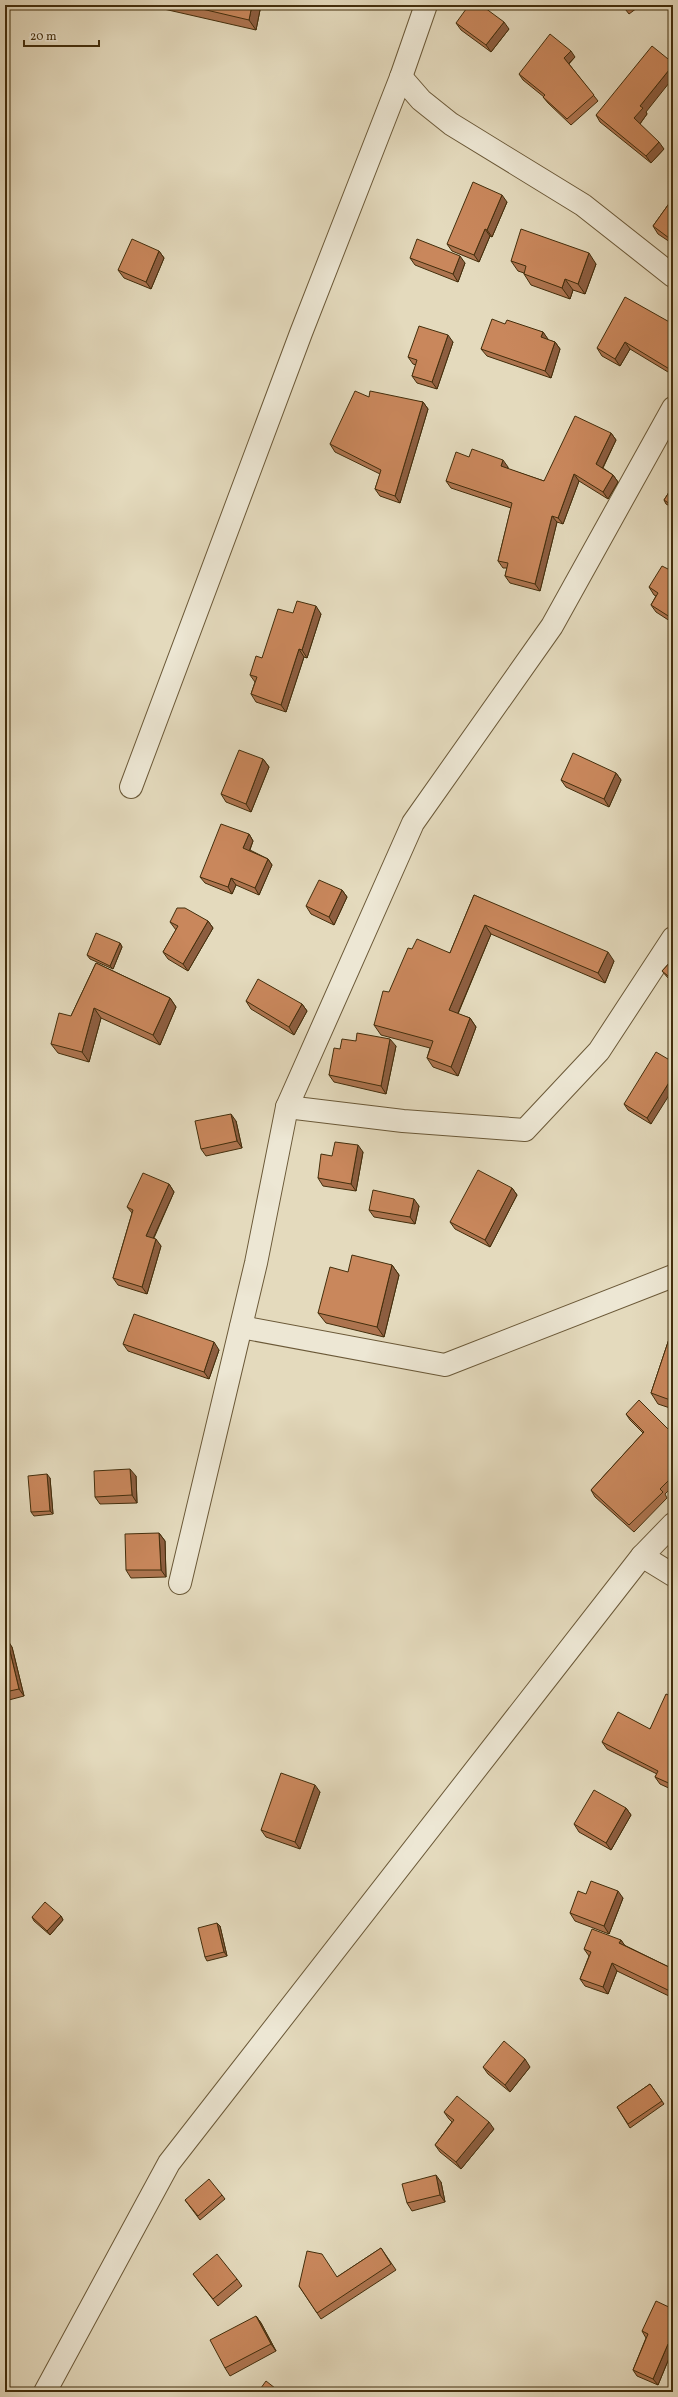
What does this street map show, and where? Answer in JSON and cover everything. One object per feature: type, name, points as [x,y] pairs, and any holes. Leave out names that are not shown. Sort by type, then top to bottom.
[{"type":"street","points":[[131,787],[301,333],[401,77],[426,5]]},
{"type":"street","points":[[401,77],[421,100],[451,124],[583,204],[673,276]]},
{"type":"street","points":[[180,1583],[241,1327],[287,1107],[413,823],[552,626],[673,408]]},
{"type":"street","points":[[287,1107],[403,1121],[525,1130],[599,1051],[673,938]]},
{"type":"street","points":[[241,1327],[445,1366],[673,1276]]},
{"type":"street","points":[[45,2392],[169,2163],[642,1556],[673,1524]]},
{"type":"street","points":[[642,1556],[673,1575]]},
{"type":"building","points":[[185,5],[252,5],[249,20]]},
{"type":"building","points":[[469,5],[481,5],[504,22],[486,45],[456,23]]},
{"type":"building","points":[[550,34],[571,51],[564,58],[594,95],[567,119],[543,97],[545,95],[519,74]]},
{"type":"building","points":[[652,46],[673,63],[673,65],[640,106],[643,108],[634,118],[659,142],[646,156],[596,115]]},
{"type":"building","points":[[473,182],[502,195],[487,230],[485,229],[474,255],[447,244]]},
{"type":"building","points":[[673,198],[673,241],[653,226]]},
{"type":"building","points":[[521,229],[589,253],[578,284],[565,279],[562,288],[524,274],[526,266],[511,261]]},
{"type":"building","points":[[132,239],[159,251],[146,282],[118,270]]},
{"type":"building","points":[[417,239],[460,256],[453,274],[410,258]]},
{"type":"building","points":[[625,297],[673,324],[673,366],[671,370],[625,342],[615,359],[597,348]]},
{"type":"building","points":[[492,319],[505,324],[507,320],[543,332],[541,337],[555,342],[545,371],[481,349]]},
{"type":"building","points":[[419,326],[448,335],[432,382],[412,376],[417,360],[408,357]]},
{"type":"building","points":[[355,391],[369,397],[370,391],[423,402],[395,496],[375,489],[381,470],[330,444]]},
{"type":"building","points":[[575,416],[611,433],[596,464],[613,475],[603,492],[574,474],[558,518],[552,516],[535,584],[505,576],[508,563],[498,561],[512,503],[446,481],[456,452],[469,457],[472,449],[503,460],[501,466],[544,481]]},
{"type":"building","points":[[673,486],[673,506],[664,500]]},
{"type":"building","points":[[673,565],[673,619],[651,605],[658,593],[649,587],[662,566],[670,570]]},
{"type":"building","points":[[297,601],[316,606],[302,650],[299,649],[281,705],[251,694],[257,677],[250,675],[256,656],[262,658],[278,609],[293,613]]},
{"type":"building","points":[[239,750],[263,759],[246,804],[221,794]]},
{"type":"building","points":[[573,753],[616,773],[604,799],[561,780]]},
{"type":"building","points":[[221,824],[249,834],[243,848],[268,859],[255,888],[231,878],[228,887],[200,877]]},
{"type":"building","points":[[319,880],[342,890],[329,917],[306,906]]},
{"type":"building","points":[[474,895],[608,952],[598,973],[485,925],[449,1010],[470,1018],[451,1067],[427,1058],[433,1041],[374,1025],[383,991],[389,992],[408,948],[412,949],[417,939],[450,953]]},
{"type":"building","points":[[177,908],[185,908],[208,921],[183,964],[163,952],[178,926],[170,922]]},
{"type":"building","points":[[96,933],[120,943],[110,966],[87,955]]},
{"type":"building","points":[[673,959],[673,980],[662,971]]},
{"type":"building","points":[[96,963],[170,998],[153,1035],[94,1008],[82,1052],[51,1044],[59,1013],[71,1016]]},
{"type":"building","points":[[258,979],[302,1004],[289,1027],[246,1001]]},
{"type":"building","points":[[357,1033],[390,1039],[381,1086],[329,1075],[334,1048],[340,1049],[342,1039],[356,1041]]},
{"type":"building","points":[[656,1052],[673,1062],[673,1076],[647,1118],[624,1104]]},
{"type":"building","points":[[231,1114],[237,1141],[201,1149],[195,1121]]},
{"type":"building","points":[[335,1142],[358,1145],[351,1184],[318,1178],[321,1154],[332,1156]]},
{"type":"building","points":[[478,1170],[512,1188],[485,1240],[450,1222]]},
{"type":"building","points":[[143,1173],[169,1184],[146,1236],[156,1239],[142,1287],[113,1278],[133,1210],[127,1207]]},
{"type":"building","points":[[373,1190],[414,1199],[410,1217],[369,1210]]},
{"type":"building","points":[[352,1255],[392,1265],[377,1327],[318,1313],[330,1267],[348,1272]]},
{"type":"building","points":[[134,1314],[214,1342],[204,1372],[123,1344]]},
{"type":"building","points":[[673,1327],[673,1401],[651,1393]]},
{"type":"building","points":[[639,1400],[673,1434],[673,1476],[660,1489],[663,1492],[629,1525],[591,1490],[644,1432],[626,1414]]},
{"type":"building","points":[[130,1469],[132,1495],[95,1497],[94,1471]]},
{"type":"building","points":[[47,1474],[50,1511],[31,1512],[28,1476]]},
{"type":"building","points":[[159,1533],[161,1570],[126,1570],[125,1534]]},
{"type":"building","points":[[7,1639],[19,1689],[5,1692],[5,1640]]},
{"type":"building","points":[[666,1694],[673,1697],[673,1785],[655,1777],[658,1771],[602,1742],[618,1712],[650,1729]]},
{"type":"building","points":[[281,1773],[315,1785],[295,1842],[261,1830]]},
{"type":"building","points":[[594,1790],[626,1808],[606,1843],[574,1824]]},
{"type":"building","points":[[591,1881],[618,1891],[604,1926],[570,1913],[578,1891],[586,1894]]},
{"type":"building","points":[[45,1902],[61,1916],[47,1931],[32,1917]]},
{"type":"building","points":[[217,1923],[224,1952],[205,1957],[198,1928]]},
{"type":"building","points":[[592,1929],[621,1940],[619,1943],[673,1969],[672,1992],[612,1963],[603,1987],[580,1979],[591,1952],[584,1949]]},
{"type":"building","points":[[504,2041],[525,2059],[505,2085],[483,2067]]},
{"type":"building","points":[[650,2084],[662,2101],[628,2124],[617,2107]]},
{"type":"building","points":[[457,2096],[489,2122],[456,2162],[435,2145],[454,2120],[444,2112]]},
{"type":"building","points":[[436,2175],[440,2195],[407,2203],[402,2184]]},
{"type":"building","points":[[209,2179],[222,2195],[198,2216],[185,2200]]},
{"type":"building","points":[[381,2248],[391,2264],[317,2313],[299,2286],[307,2251],[322,2254],[337,2277]]},
{"type":"building","points":[[217,2254],[237,2279],[213,2299],[193,2274]]},
{"type":"building","points":[[656,2301],[673,2309],[673,2347],[668,2344],[653,2379],[633,2370],[648,2334],[642,2331]]},
{"type":"building","points":[[256,2316],[271,2344],[225,2368],[210,2340]]},
{"type":"building","points":[[266,2381],[280,2392],[258,2392]]}]
